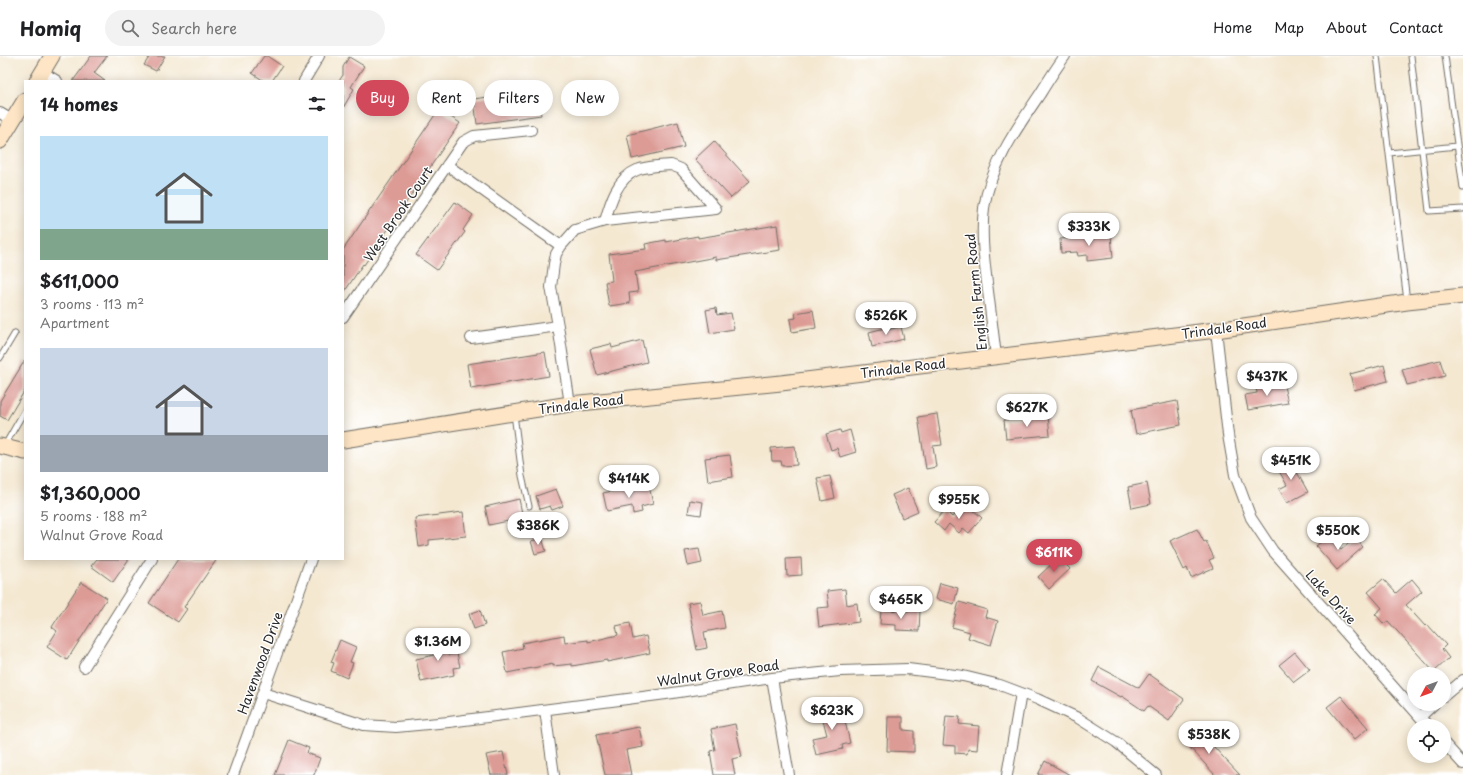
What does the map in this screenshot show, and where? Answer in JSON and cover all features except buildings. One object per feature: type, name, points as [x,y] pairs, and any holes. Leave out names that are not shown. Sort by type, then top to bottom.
[{"type":"main road","points":[[39,77],[52,56]]},
{"type":"main road","points":[[0,141],[6,116],[24,101]]},
{"type":"main road","name":"Trindale Road","points":[[344,440],[570,404],[781,383],[1216,330],[1407,302],[1463,296]]},
{"type":"main road","points":[[2,447],[24,452]]},
{"type":"street","points":[[305,80],[319,56]]},
{"type":"street","name":"English Farm Road","points":[[996,356],[984,261],[984,208],[989,187],[1006,148],[1028,111],[1065,56]]},
{"type":"street","points":[[39,77],[52,80]]},
{"type":"street","name":"West Brook Court","points":[[344,316],[463,142],[474,136],[531,130]]},
{"type":"street","name":"West Brook Court","points":[[447,165],[561,246]]},
{"type":"street","points":[[570,404],[551,287],[556,254],[561,246],[575,230],[605,222],[716,209],[681,169],[671,165],[654,166],[637,170],[626,177],[610,202],[605,222]]},
{"type":"street","points":[[471,338],[558,326]]},
{"type":"street","name":"Lake Drive","points":[[1216,330],[1234,475],[1251,518],[1273,551],[1422,719]]},
{"type":"street","points":[[84,667],[151,560]]},
{"type":"street","name":"Havenwood Drive","points":[[233,775],[311,560]]},
{"type":"street","name":"Walnut Grove Road","points":[[263,693],[344,720],[375,727],[396,728],[666,694],[772,678],[840,671],[908,669],[963,676],[1000,685],[1021,693],[1078,718],[1116,742],[1156,775]]},
{"type":"street","points":[[772,678],[789,775]]},
{"type":"street","points":[[1451,690],[1463,680]]},
{"type":"street","points":[[1007,775],[1021,693]]},
{"type":"street","points":[[544,710],[554,775]]},
{"type":"street","points":[[1420,716],[1426,711]]},
{"type":"street","points":[[1451,751],[1463,764]]},
{"type":"lane","points":[[1377,56],[1407,302]]},
{"type":"lane","points":[[1411,56],[1429,211],[1463,209]]},
{"type":"lane","points":[[1446,56],[1463,188]]},
{"type":"lane","points":[[1389,153],[1457,146]]},
{"type":"lane","points":[[0,358],[15,333]]},
{"type":"lane","points":[[2,447],[24,412]]},
{"type":"lane","points":[[514,413],[522,476],[529,506]]}]
